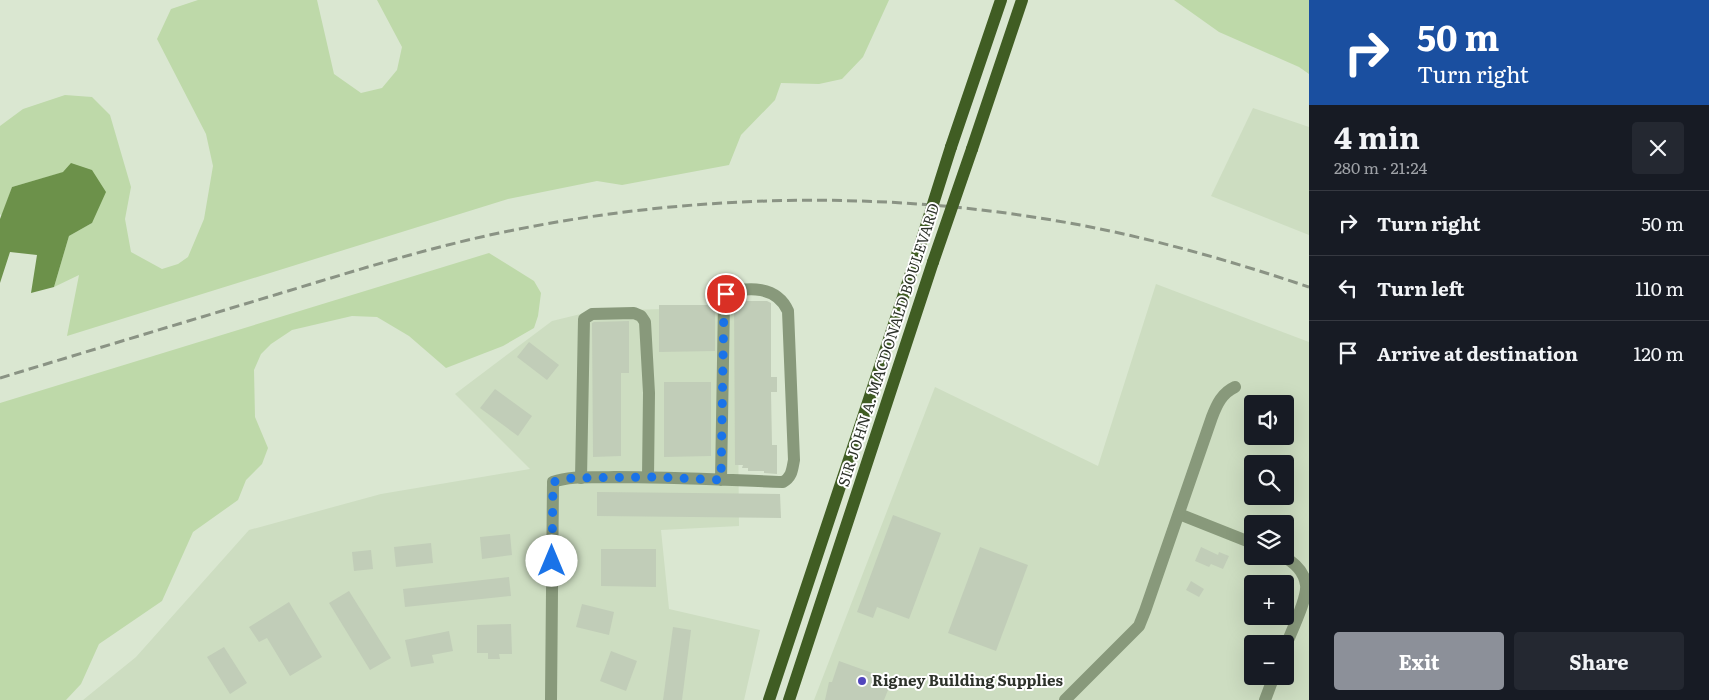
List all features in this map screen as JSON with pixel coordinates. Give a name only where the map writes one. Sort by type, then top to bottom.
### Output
[{"type":"main road","name":"SIR JOHN A. MACDONALD BOULEVARD","points":[[769,700],[1001,0]]},
{"type":"main road","name":"SIR JOHN A. MACDONALD BOULEVARD","points":[[789,700],[933,262],[1022,0]]},
{"type":"street","points":[[552,700],[553,482],[561,479],[648,477],[721,480],[782,482],[788,479],[792,473],[794,460],[788,311],[784,304],[770,292],[756,289],[737,290],[726,294],[724,301],[721,480]]},
{"type":"street","points":[[582,478],[584,319],[592,314],[626,312],[641,316],[645,322],[649,393],[648,477]]},
{"type":"street","points":[[1065,700],[1139,626],[1219,400],[1229,390],[1235,388]]},
{"type":"street","points":[[1179,514],[1244,540]]},
{"type":"street","points":[[1290,635],[1303,602],[1306,586],[1300,570],[1294,563]]},
{"type":"street","points":[[1264,700],[1270,685]]},
{"type":"shaded area","points":[[198,0],[317,0],[334,74],[361,93],[382,88],[397,70],[402,47],[377,0],[889,0],[863,57],[842,79],[819,84],[781,83],[775,100],[741,135],[729,165],[622,185],[597,181],[508,199],[67,336],[79,275],[54,287],[69,236],[92,223],[64,172],[12,187],[2,216],[0,214],[0,126],[23,109],[65,95],[92,97],[110,115],[131,187],[125,219],[131,252],[162,269],[178,264],[188,257],[204,219],[213,166],[206,134],[157,39],[171,9]]},
{"type":"shaded area","points":[[1174,0],[1309,0],[1309,74],[1299,67],[1219,32]]},
{"type":"shaded area","points":[[1253,108],[1309,127],[1309,235],[1211,196]]},
{"type":"shaded area","points":[[71,163],[92,170],[106,192],[92,223],[69,236],[54,287],[31,293],[37,255],[10,252],[0,283],[0,219],[12,187],[63,172]]},
{"type":"shaded area","points":[[489,253],[534,281],[541,293],[538,316],[534,328],[503,346],[446,368],[409,336],[377,317],[352,316],[292,330],[271,344],[261,354],[254,370],[255,417],[268,448],[262,464],[246,480],[238,500],[193,532],[162,601],[99,644],[81,684],[66,700],[0,700],[0,403]]},
{"type":"shaded area","points":[[1156,284],[1309,342],[1309,700],[814,700],[935,387],[1098,466]]},
{"type":"shaded area","points":[[737,307],[739,526],[661,530],[669,609],[760,630],[744,700],[83,700],[136,657],[249,530],[381,494],[530,469],[455,394],[552,321],[593,311]]},
{"type":"building","points":[[734,301],[767,301],[771,303],[771,377],[777,377],[777,392],[771,392],[772,445],[777,445],[777,474],[764,473],[764,471],[748,471],[748,468],[742,468],[743,465],[735,465]]},
{"type":"building","points":[[659,305],[715,305],[715,351],[659,352]]},
{"type":"building","points":[[629,321],[629,373],[621,373],[621,456],[593,457],[592,323]]},
{"type":"building","points":[[529,342],[559,365],[547,380],[517,357]]},
{"type":"building","points":[[664,382],[711,382],[711,456],[664,457]]},
{"type":"building","points":[[495,389],[532,416],[518,436],[480,408]]},
{"type":"building","points":[[597,492],[780,494],[781,518],[597,516]]},
{"type":"building","points":[[893,515],[941,533],[909,619],[877,607],[873,618],[857,612]]},
{"type":"building","points":[[510,534],[512,555],[482,559],[480,537]]},
{"type":"building","points":[[431,543],[433,563],[396,567],[394,547]]},
{"type":"building","points":[[980,547],[1028,565],[996,651],[948,633]]},
{"type":"building","points":[[1201,547],[1218,555],[1219,552],[1229,556],[1223,569],[1211,564],[1209,567],[1195,561]]},
{"type":"building","points":[[601,549],[656,549],[656,587],[601,586]]},
{"type":"building","points":[[371,550],[373,569],[354,571],[352,552]]},
{"type":"building","points":[[509,577],[511,596],[405,607],[403,589]]},
{"type":"building","points":[[1191,581],[1204,589],[1199,597],[1186,590]]},
{"type":"building","points":[[349,591],[391,658],[370,670],[329,603]]},
{"type":"building","points":[[289,602],[322,657],[290,676],[267,638],[259,642],[249,627]]},
{"type":"building","points":[[582,604],[614,612],[609,635],[576,627]]},
{"type":"building","points":[[511,624],[512,654],[499,654],[500,659],[488,659],[488,653],[477,653],[477,625]]},
{"type":"building","points":[[673,627],[691,630],[682,700],[663,700]]},
{"type":"building","points":[[449,631],[453,651],[432,655],[434,663],[411,667],[405,640]]},
{"type":"building","points":[[224,647],[247,683],[230,694],[207,657]]},
{"type":"building","points":[[611,651],[637,661],[626,691],[600,681]]},
{"type":"building","name":"Rigney Building Supplies","points":[[839,661],[892,680],[884,700],[825,700],[829,682],[832,682]]},
{"type":"railway","points":[[0,378],[360,269],[471,239],[577,219],[655,209],[734,202],[813,200],[892,202],[971,209],[1050,220],[1174,246],[1309,287]]},
{"type":"place","name":"Rigney Building Supplies","points":[[862,681]]},
{"type":"route","points":[[552,561],[553,482],[572,478],[654,477],[721,480],[724,301],[726,294]]}]
